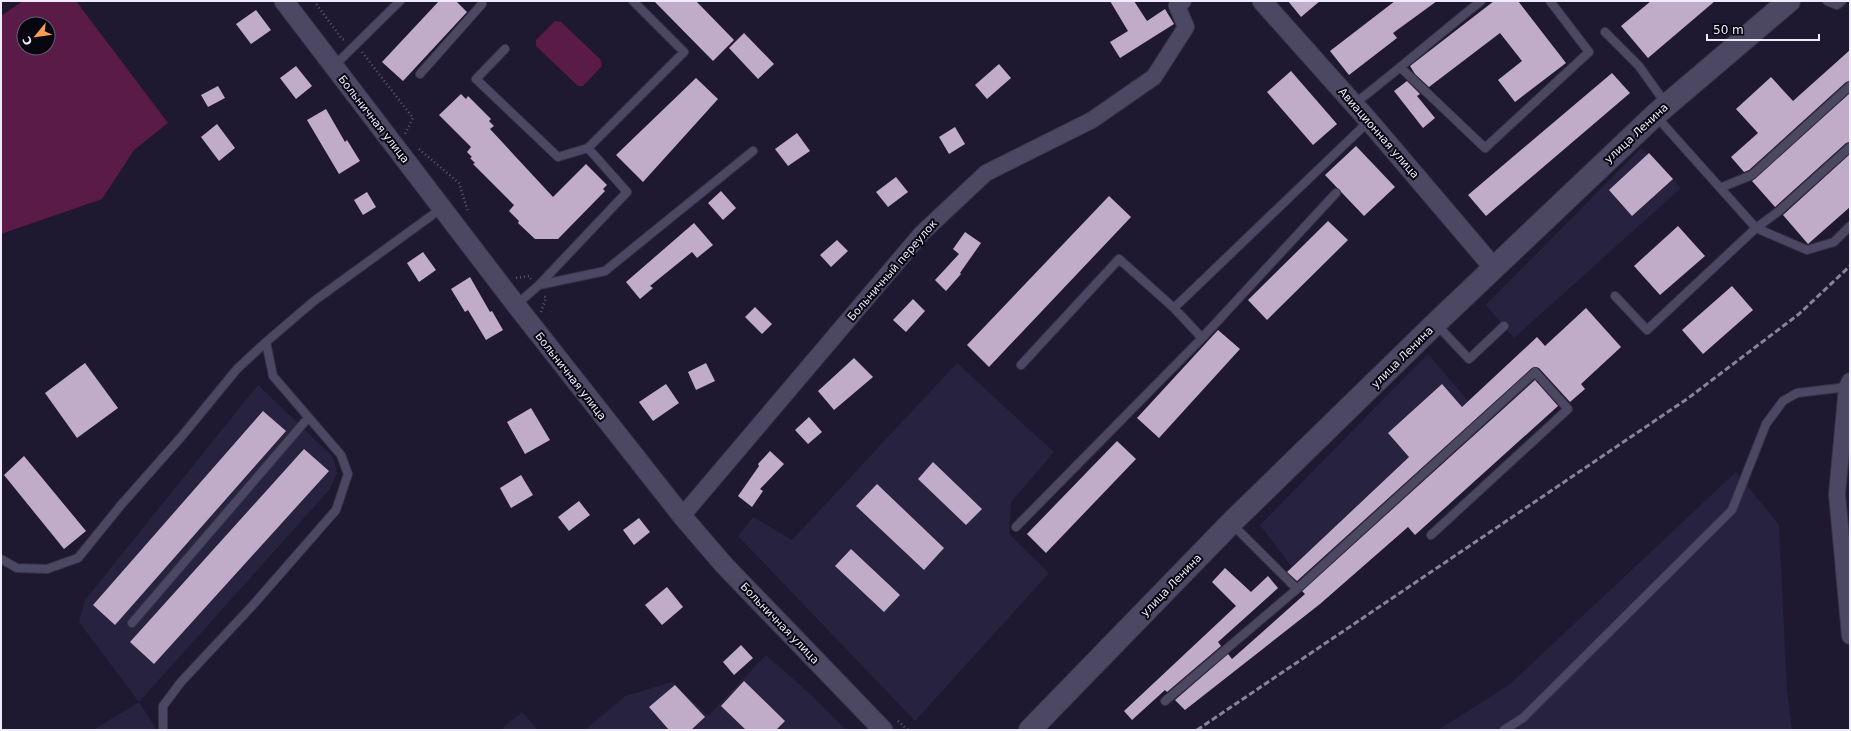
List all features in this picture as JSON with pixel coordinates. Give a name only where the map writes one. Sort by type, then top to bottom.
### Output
[{"type":"main road","name":"улица Ленина","points":[[1031,730],[1231,523],[1436,323],[1661,110],[1785,2]]},
{"type":"street","name":"Больничная улица","points":[[284,1],[443,207],[516,305],[682,516],[729,570],[883,730]]},
{"type":"street","name":"Больничный переулок","points":[[682,516],[922,233],[986,173],[1092,120],[1154,77],[1186,27],[1177,6],[1183,1]]},
{"type":"street","name":"Авиационная улица","points":[[1262,1],[1369,121],[1494,268]]},
{"type":"street","points":[[1849,386],[1837,494],[1850,636]]},
{"type":"lane","points":[[334,66],[400,1]]},
{"type":"lane","points":[[505,49],[476,79],[558,157],[588,148],[684,52],[633,1]]},
{"type":"lane","points":[[1354,104],[1387,79],[1481,1]]},
{"type":"lane","points":[[1400,67],[1484,148],[1589,52],[1550,1]]},
{"type":"lane","points":[[1827,1],[1837,5],[1842,1]]},
{"type":"lane","points":[[420,74],[482,2]]},
{"type":"lane","points":[[1605,32],[1639,66],[1661,110],[1720,188],[1756,228],[1807,250],[1834,242],[1850,226]]},
{"type":"lane","points":[[1720,188],[1752,175],[1850,86]]},
{"type":"lane","points":[[1174,308],[1369,121]]},
{"type":"lane","points":[[1616,296],[1647,330],[1756,228],[1778,211],[1850,147]]},
{"type":"lane","points":[[516,305],[539,285],[626,192],[588,148]]},
{"type":"lane","points":[[539,285],[605,271],[753,150]]},
{"type":"lane","points":[[1016,527],[1202,338],[1336,193]]},
{"type":"lane","points":[[1,560],[17,568],[47,568],[78,558],[121,505],[182,436],[237,369],[314,301],[443,207]]},
{"type":"lane","points":[[1021,365],[1119,259],[1174,308],[1202,338]]},
{"type":"lane","points":[[1436,323],[1469,359],[1504,326]]},
{"type":"lane","points":[[163,730],[163,706],[181,682],[253,605],[336,510],[348,474],[341,456],[273,376],[266,342]]},
{"type":"lane","points":[[1165,701],[1297,589],[1535,372],[1568,409],[1431,535]]},
{"type":"lane","points":[[1504,730],[1523,718],[1732,510],[1766,424],[1783,401],[1797,393],[1849,386]]},
{"type":"lane","points":[[132,624],[308,418]]},
{"type":"lane","points":[[1231,523],[1297,589]]},
{"type":"shaded area","points":[[23,1],[76,1],[168,123],[134,150],[102,199],[1,234],[1,16]]},
{"type":"shaded area","points":[[555,21],[561,22],[601,60],[602,66],[583,86],[578,86],[536,46],[536,40]]},
{"type":"shaded area","points":[[1641,148],[1681,188],[1514,338],[1486,305]]},
{"type":"shaded area","points":[[1428,354],[1468,401],[1292,567],[1260,525]]},
{"type":"shaded area","points":[[957,363],[1054,452],[1011,502],[1009,534],[1049,573],[915,721],[738,536],[753,517],[792,540]]},
{"type":"shaded area","points":[[258,385],[333,457],[337,473],[330,489],[139,702],[79,622],[85,600]]},
{"type":"shaded area","points":[[1736,472],[1779,525],[1787,690],[1792,730],[1438,730],[1509,685]]},
{"type":"shaded area","points":[[766,655],[810,694],[846,730],[585,730],[625,696],[672,682],[708,716]]},
{"type":"shaded area","points":[[139,702],[157,730],[93,730]]},
{"type":"shaded area","points":[[522,712],[538,730],[500,730]]},
{"type":"building","points":[[439,1],[456,1],[467,12],[403,81],[382,62]]},
{"type":"building","points":[[654,1],[696,1],[734,40],[713,61]]},
{"type":"building","points":[[1110,1],[1134,1],[1147,21],[1165,9],[1174,24],[1120,58],[1110,42],[1128,31]]},
{"type":"building","points":[[1288,1],[1320,1],[1301,17]]},
{"type":"building","points":[[1395,1],[1437,1],[1393,33],[1397,38],[1349,75],[1330,51]]},
{"type":"building","points":[[1494,1],[1518,1],[1566,63],[1515,102],[1498,80],[1522,61],[1500,33],[1429,87],[1415,74],[1410,66]]},
{"type":"building","points":[[1651,1],[1715,1],[1648,58],[1621,26]]},
{"type":"building","points":[[256,10],[271,30],[251,44],[236,24]]},
{"type":"building","points":[[744,33],[774,64],[758,79],[729,48]]},
{"type":"building","points":[[1850,50],[1850,81],[1846,82],[1749,170],[1744,172],[1731,157],[1758,133],[1736,109],[1771,77],[1793,101]]},
{"type":"building","points":[[999,64],[1011,78],[987,99],[975,85]]},
{"type":"building","points":[[296,66],[312,86],[296,99],[280,78]]},
{"type":"building","points":[[1291,71],[1337,124],[1313,145],[1267,92]]},
{"type":"building","points":[[1612,73],[1630,93],[1486,216],[1468,195]]},
{"type":"building","points":[[696,78],[718,99],[643,182],[616,155]]},
{"type":"building","points":[[1407,81],[1420,94],[1417,96],[1435,118],[1423,128],[1394,91]]},
{"type":"building","points":[[218,86],[225,98],[208,107],[201,95]]},
{"type":"building","points":[[1850,93],[1850,142],[1846,143],[1775,207],[1752,181]]},
{"type":"building","points":[[461,94],[466,99],[468,96],[491,119],[489,121],[494,126],[490,129],[553,197],[586,164],[607,185],[603,189],[605,191],[558,239],[535,239],[518,223],[519,221],[509,211],[514,205],[473,164],[475,163],[470,158],[472,157],[467,152],[471,147],[439,115]]},
{"type":"building","points":[[326,109],[345,142],[347,140],[360,161],[339,174],[307,120]]},
{"type":"building","points":[[217,124],[235,148],[219,161],[201,137]]},
{"type":"building","points":[[955,127],[965,144],[949,154],[939,137]]},
{"type":"building","points":[[797,133],[810,151],[788,166],[775,149]]},
{"type":"building","points":[[1356,146],[1395,187],[1364,216],[1325,175]]},
{"type":"building","points":[[1649,153],[1673,179],[1632,216],[1609,190]]},
{"type":"building","points":[[1850,154],[1850,207],[1808,244],[1783,215]]},
{"type":"building","points":[[896,177],[908,192],[888,207],[876,192]]},
{"type":"building","points":[[721,191],[736,208],[723,220],[708,203]]},
{"type":"building","points":[[367,192],[376,207],[363,215],[354,200]]},
{"type":"building","points":[[1109,196],[1131,217],[989,367],[967,345]]},
{"type":"building","points":[[1328,221],[1348,240],[1267,320],[1248,300]]},
{"type":"building","points":[[694,223],[713,245],[697,258],[692,252],[650,286],[653,288],[640,299],[626,282]]},
{"type":"building","points":[[1678,226],[1705,256],[1660,295],[1634,266]]},
{"type":"building","points":[[965,232],[981,243],[960,273],[961,274],[946,291],[935,280],[959,254],[953,249]]},
{"type":"building","points":[[837,240],[848,251],[831,267],[820,255]]},
{"type":"building","points":[[423,252],[436,270],[419,282],[407,263]]},
{"type":"building","points":[[470,277],[490,312],[492,311],[503,330],[486,340],[468,310],[465,312],[451,289]]},
{"type":"building","points":[[1732,286],[1753,310],[1703,354],[1682,330]]},
{"type":"building","points":[[913,299],[925,311],[906,332],[893,320]]},
{"type":"building","points":[[755,307],[772,324],[762,334],[745,317]]},
{"type":"building","points":[[1586,308],[1621,347],[1581,384],[1585,389],[1570,402],[1539,368],[1532,368],[1297,581],[1287,572],[1409,457],[1388,433],[1442,384],[1462,407],[1537,337],[1545,346]]},
{"type":"building","points":[[1218,330],[1240,349],[1159,438],[1137,418]]},
{"type":"building","points":[[854,358],[873,377],[834,410],[818,391]]},
{"type":"building","points":[[85,363],[118,408],[77,438],[45,393]]},
{"type":"building","points":[[706,363],[715,381],[696,390],[688,372]]},
{"type":"building","points":[[1535,380],[1558,406],[1415,535],[1408,527],[1320,604],[1185,710],[1175,700],[1228,654],[1232,659],[1305,594],[1302,591]]},
{"type":"building","points":[[666,384],[679,403],[653,421],[639,402]]},
{"type":"building","points":[[531,408],[550,440],[525,454],[507,422]]},
{"type":"building","points":[[263,411],[286,431],[115,625],[93,605]]},
{"type":"building","points":[[809,417],[822,432],[808,444],[795,430]]},
{"type":"building","points":[[1117,441],[1136,459],[1046,553],[1027,534]]},
{"type":"building","points":[[304,449],[329,471],[154,664],[130,642]]},
{"type":"building","points":[[770,451],[784,464],[760,489],[763,491],[752,507],[738,496],[759,466],[758,464]]},
{"type":"building","points":[[24,456],[86,531],[64,549],[4,475]]},
{"type":"building","points":[[933,462],[982,509],[966,525],[918,479]]},
{"type":"building","points":[[521,475],[533,495],[511,508],[500,488]]},
{"type":"building","points":[[877,484],[944,548],[924,570],[856,506]]},
{"type":"building","points":[[579,501],[590,515],[569,531],[558,517]]},
{"type":"building","points":[[639,518],[650,532],[634,545],[623,530]]},
{"type":"building","points":[[851,549],[900,595],[884,612],[835,566]]},
{"type":"building","points":[[1225,568],[1251,592],[1268,576],[1278,588],[1218,642],[1221,646],[1167,692],[1165,690],[1132,720],[1124,711],[1236,606],[1212,582]]},
{"type":"building","points":[[667,587],[683,607],[662,625],[645,605]]},
{"type":"building","points":[[741,645],[753,658],[734,675],[723,662]]},
{"type":"building","points":[[744,681],[785,721],[776,730],[746,730],[721,706]]},
{"type":"building","points":[[675,685],[705,717],[691,730],[669,730],[649,707]]},
{"type":"railway","points":[[1197,730],[1687,399],[1799,314],[1850,266]]}]
